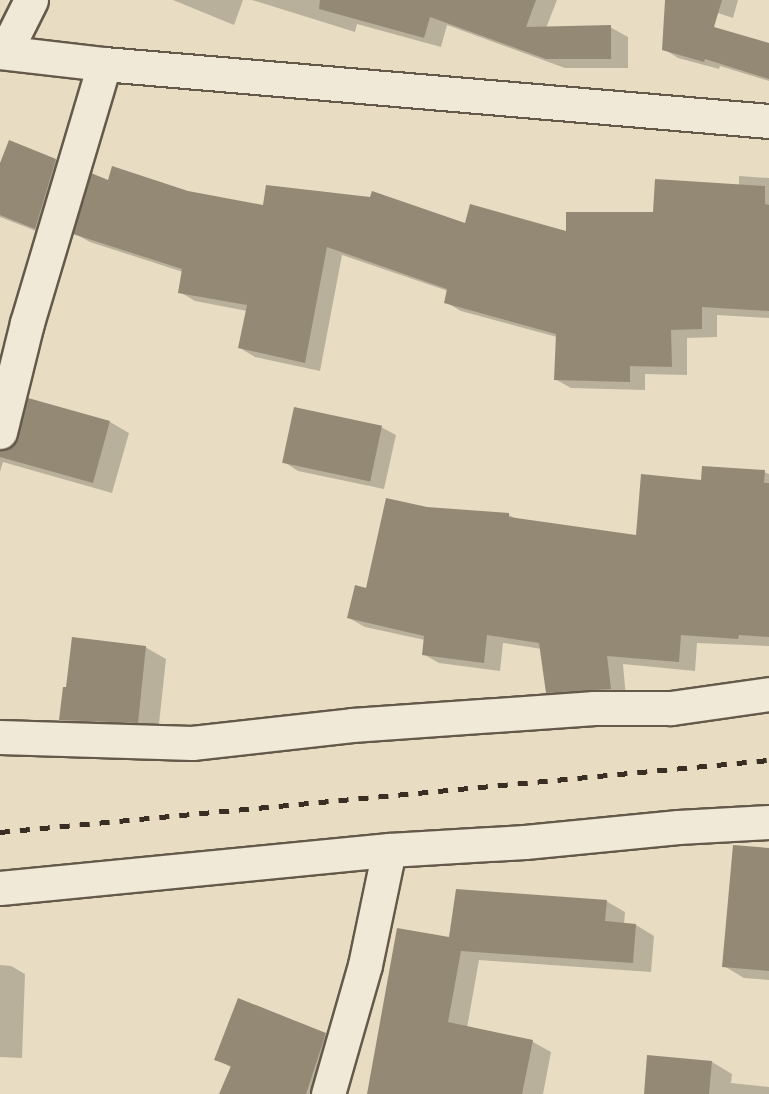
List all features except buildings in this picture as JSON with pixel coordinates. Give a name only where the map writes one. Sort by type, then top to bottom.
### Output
[{"type":"street","points":[[32,0],[2,52],[104,64],[769,121]]},
{"type":"street","points":[[0,432],[27,323],[104,64]]},
{"type":"street","points":[[0,737],[192,743],[352,725],[594,708],[670,708],[769,694]]},
{"type":"street","points":[[0,888],[389,850],[525,843],[678,827],[769,822]]},
{"type":"street","points":[[328,1094],[365,965],[389,850]]},
{"type":"railway","points":[[0,832],[769,760]]}]
